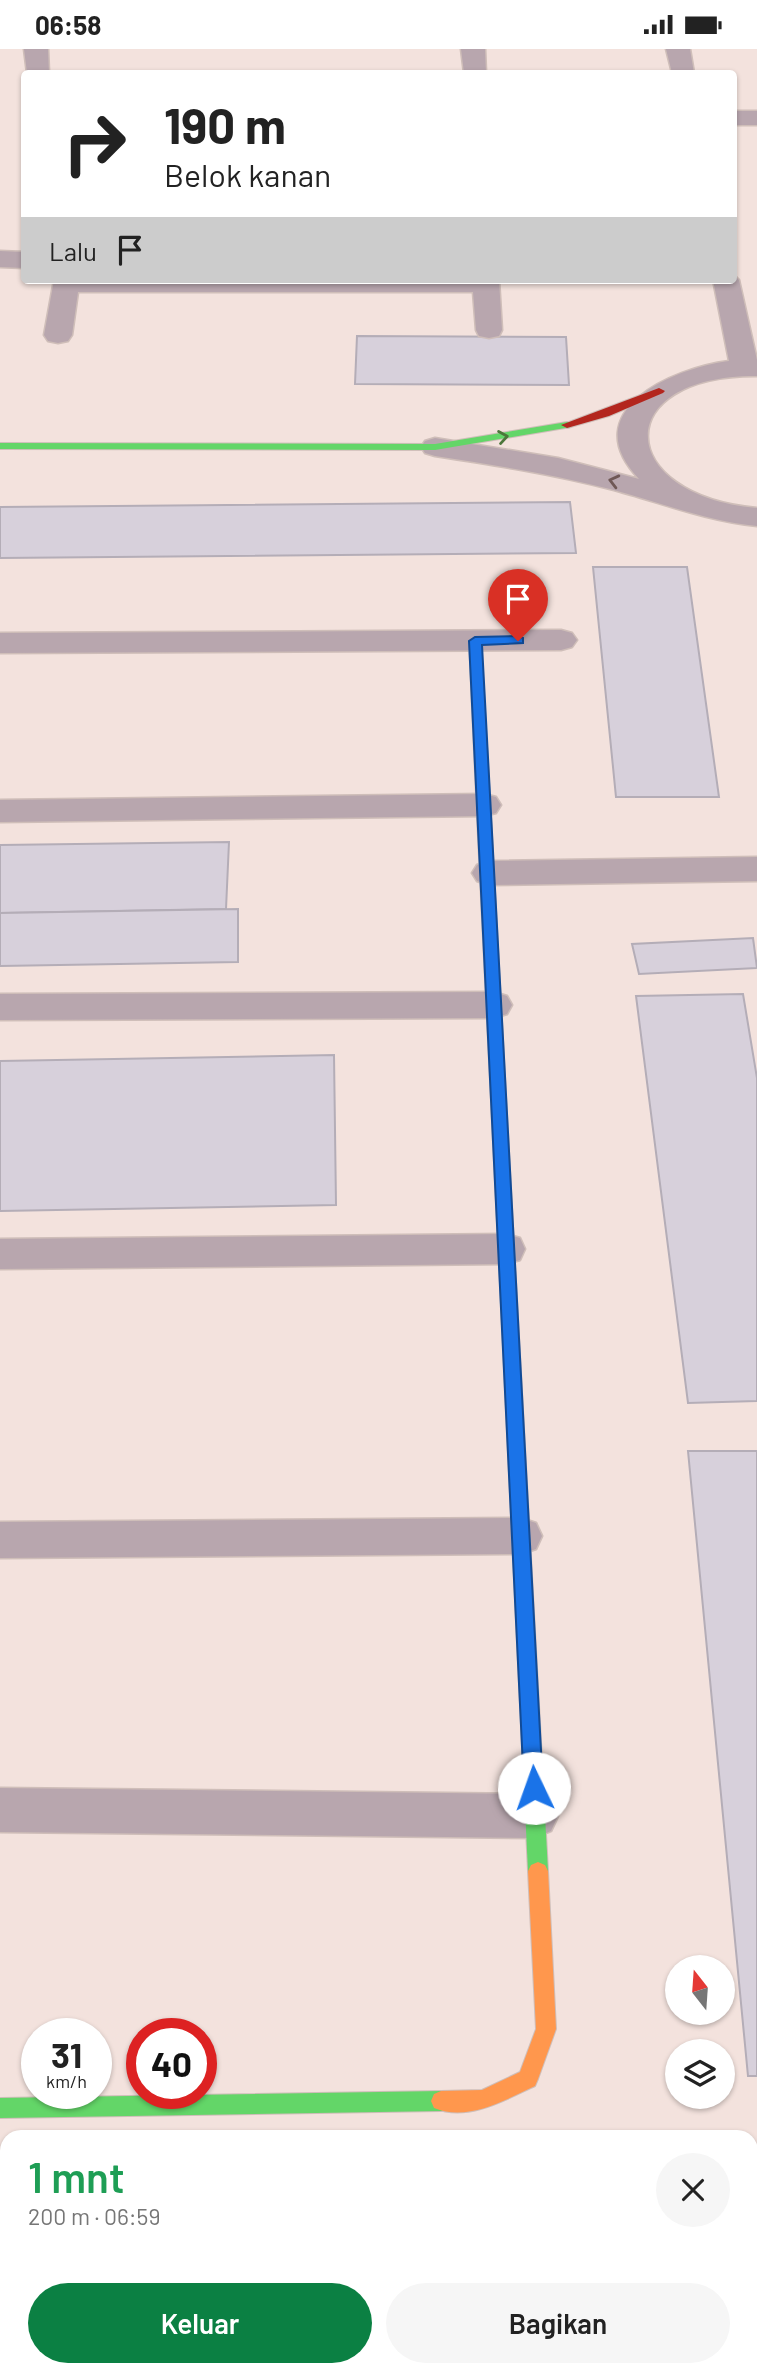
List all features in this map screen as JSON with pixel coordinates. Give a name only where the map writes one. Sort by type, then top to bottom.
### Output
[{"type":"street","points":[[36,49],[38,70]]},
{"type":"street","points":[[473,49],[475,70]]},
{"type":"street","points":[[678,49],[682,70]]},
{"type":"street","points":[[737,118],[757,118]]},
{"type":"street","points":[[0,259],[21,260]]},
{"type":"street","points":[[58,335],[66,284]]},
{"type":"street","points":[[486,284],[489,330]]},
{"type":"street","points":[[0,446],[435,447],[554,429],[605,414],[697,374],[751,368],[727,284]]},
{"type":"street","points":[[659,391],[635,415],[631,444],[646,473],[680,498]]},
{"type":"street","points":[[435,447],[558,467],[680,498],[728,515],[757,517]]},
{"type":"street","points":[[0,643],[561,640]]},
{"type":"street","points":[[0,2108],[483,2100],[528,2080],[546,2029],[489,873],[475,641]]},
{"type":"street","points":[[0,811],[484,805]]},
{"type":"street","points":[[489,873],[757,869]]},
{"type":"street","points":[[0,1007],[494,1005]]},
{"type":"street","points":[[0,1254],[506,1249]]},
{"type":"street","points":[[0,1540],[521,1537]]},
{"type":"street","points":[[0,1810],[535,1816]]},
{"type":"building","points":[[357,336],[566,337],[569,385],[355,384]]},
{"type":"building","points":[[570,502],[576,553],[0,558],[0,507]]},
{"type":"building","points":[[593,567],[687,567],[719,797],[616,797]]},
{"type":"building","points":[[229,842],[226,909],[0,913],[0,845]]},
{"type":"building","points":[[238,909],[238,962],[0,966],[0,913]]},
{"type":"building","points":[[753,938],[757,968],[639,974],[632,944]]},
{"type":"building","points":[[743,994],[757,1078],[757,1401],[688,1403],[636,996]]},
{"type":"building","points":[[334,1055],[336,1205],[0,1211],[0,1061]]},
{"type":"building","points":[[688,1451],[757,1451],[757,2076],[748,2076]]},
{"type":"traffic: fast","points":[[0,446],[435,447],[567,425]]},
{"type":"traffic: fast","points":[[507,1263],[538,1871]]},
{"type":"traffic: fast","points":[[0,2108],[441,2101]]},
{"type":"traffic: slow","points":[[484,817],[507,1263]]},
{"type":"traffic: slow","points":[[441,2101],[483,2100],[528,2079],[546,2029],[538,1871]]},
{"type":"traffic: jam","points":[[567,425],[605,414],[659,391]]},
{"type":"traffic: jam","points":[[475,641],[484,817]]},
{"type":"route","points":[[518,641],[475,641],[534,1788]]}]
